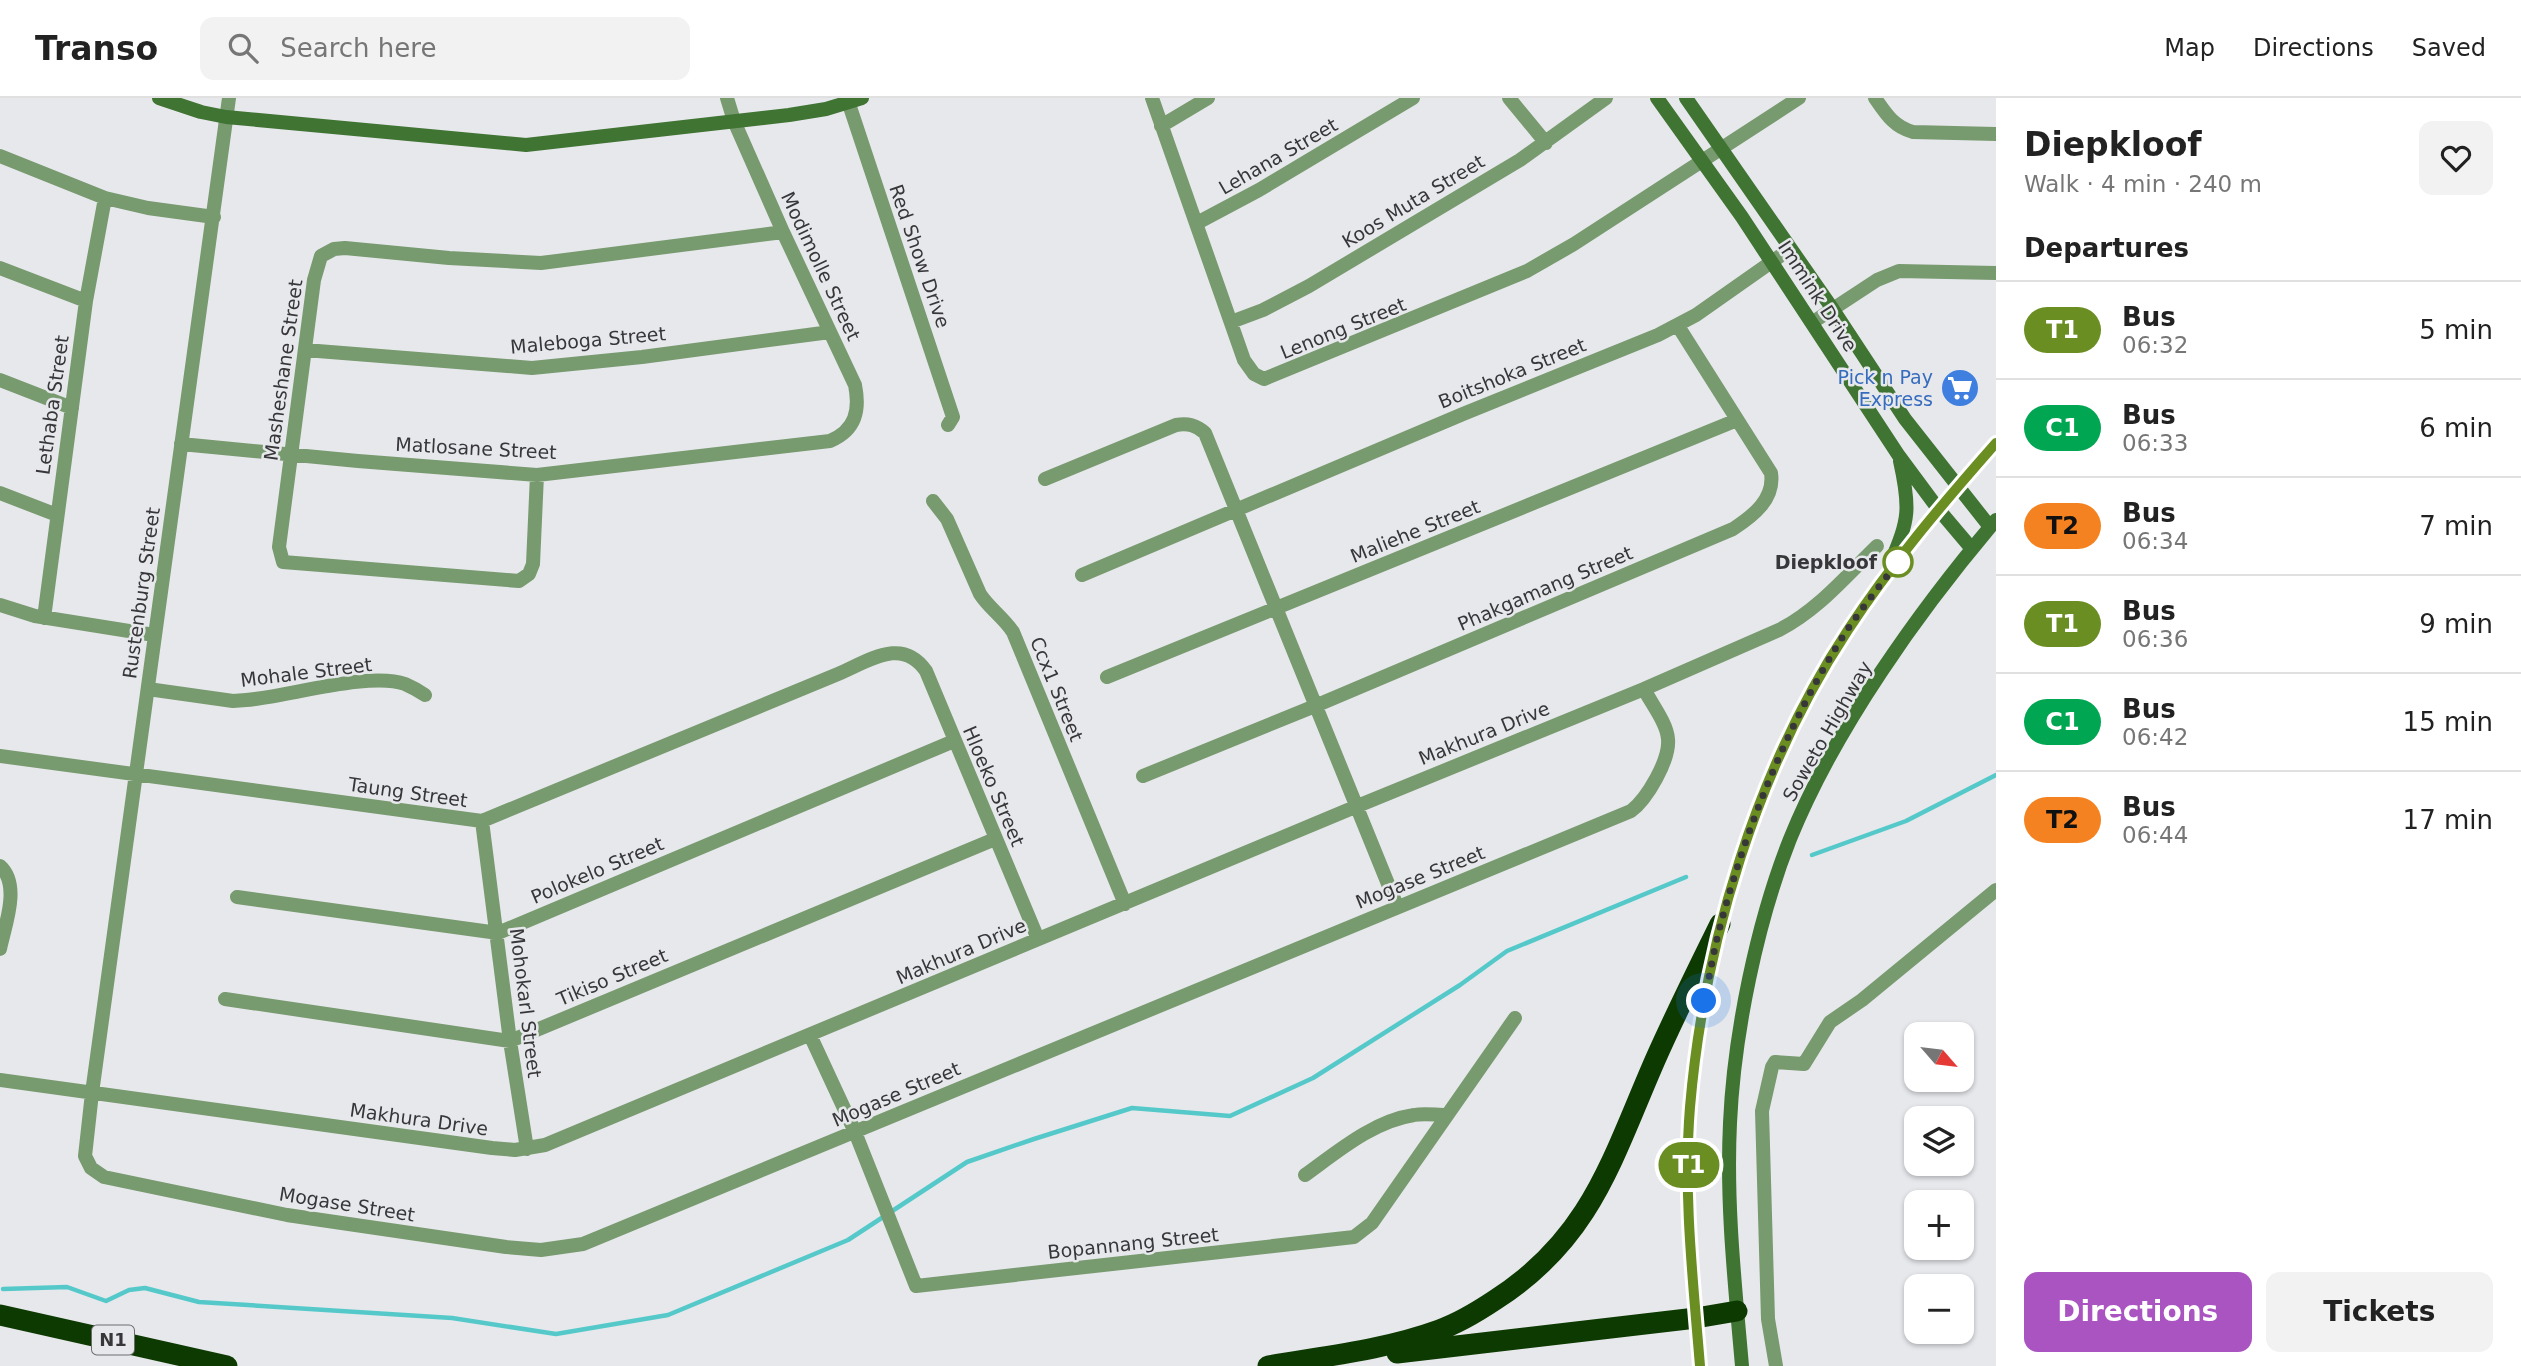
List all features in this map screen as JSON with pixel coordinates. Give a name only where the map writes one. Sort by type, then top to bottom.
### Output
[{"type":"highway","points":[[1268,1366],[1395,1344],[1440,1330],[1476,1313],[1516,1287],[1545,1263],[1564,1242],[1600,1187],[1657,1055],[1720,925]]},
{"type":"highway","points":[[1287,1366],[1737,1311]]},
{"type":"highway","name":"N1","points":[[0,1315],[227,1366]]},
{"type":"main road","points":[[159,98],[226,117],[526,145],[814,111],[853,100]]},
{"type":"main road","name":"Immink Drive","points":[[1657,98],[1772,261],[1899,456],[1972,549]]},
{"type":"main road","name":"Immink Drive","points":[[1686,98],[1832,308],[1905,419],[1958,488],[1993,523]]},
{"type":"main road","name":"Soweto Highway","points":[[1700,1366],[1688,1199],[1690,1109],[1699,1026],[1720,925],[1755,816],[1819,678],[1847,630],[1870,598],[1996,443]]},
{"type":"main road","points":[[1870,598],[1899,545],[1907,518],[1908,504],[1899,456]]},
{"type":"main road","name":"Soweto Highway","points":[[1742,1366],[1730,1212],[1730,1125],[1735,1065],[1750,979],[1777,878],[1803,810],[1848,726],[1920,616],[1993,523]]},
{"type":"street","name":"Rustenburg Street","points":[[92,1093],[229,98]]},
{"type":"street","points":[[727,98],[734,121]]},
{"type":"street","name":"Lenong Street","points":[[1152,98],[1248,367],[1258,376],[1270,378],[1550,259],[1799,98]]},
{"type":"street","points":[[1161,126],[1208,98]]},
{"type":"street","name":"Lehana Street","points":[[1196,223],[1259,191],[1413,98]]},
{"type":"street","points":[[1509,98],[1546,143]]},
{"type":"street","name":"Koos Muta Street","points":[[1231,323],[1309,286],[1546,143],[1605,98]]},
{"type":"street","points":[[1875,98],[1890,120],[1903,130],[1996,135]]},
{"type":"street","name":"Red Show Drive","points":[[853,100],[953,416],[948,425]]},
{"type":"street","name":"Modimolle Street","points":[[734,121],[850,372],[857,396],[855,417],[849,430]]},
{"type":"street","points":[[0,156],[105,198],[131,205],[214,217]]},
{"type":"street","name":"Lethaba Street","points":[[44,618],[86,301],[105,198]]},
{"type":"street","name":"Masheshane Street","points":[[537,475],[533,564],[529,575],[519,581],[283,562],[279,553],[291,454],[317,265],[321,256],[334,249],[345,248],[541,263],[783,232]]},
{"type":"street","name":"Boitshoka Street","points":[[1082,575],[1678,326],[1790,249]]},
{"type":"street","points":[[0,268],[86,301]]},
{"type":"street","points":[[1812,322],[1877,280],[1899,271],[1996,273]]},
{"type":"street","name":"Phakgamang Street","points":[[1143,776],[1315,706],[1743,523],[1768,498],[1773,481],[1771,473],[1678,326]]},
{"type":"street","name":"Maleboga Street","points":[[306,350],[532,368],[642,357],[830,332]]},
{"type":"street","points":[[0,380],[72,408]]},
{"type":"street","name":"Maliehe Street","points":[[1107,677],[1737,420]]},
{"type":"street","points":[[1045,479],[1176,425],[1187,424],[1201,429],[1209,440],[1397,906]]},
{"type":"street","name":"Matlosane Street","points":[[181,444],[537,475],[830,441],[849,430]]},
{"type":"street","points":[[0,493],[57,515]]},
{"type":"street","name":"Ccx1 Street","points":[[933,501],[947,519],[980,594],[1002,616],[1013,632],[1125,904]]},
{"type":"street","name":"Makhura Drive","points":[[0,1080],[492,1148],[527,1149],[556,1142],[1355,807],[1644,689],[1795,622],[1877,545]]},
{"type":"street","points":[[0,605],[44,618],[154,635]]},
{"type":"street","name":"Taung Street","points":[[0,756],[482,821],[888,654],[907,654]]},
{"type":"street","name":"Hloeko Street","points":[[907,654],[916,659],[926,671],[1038,939]]},
{"type":"street","name":"Mohale Street","points":[[148,689],[246,701],[347,684],[386,681],[404,684],[425,695]]},
{"type":"street","name":"Mogase Street","points":[[92,1093],[85,1156],[91,1168],[104,1177],[287,1215],[541,1250],[591,1242],[1605,822],[1639,805],[1661,767],[1668,739],[1644,689]]},
{"type":"street","name":"Polokelo Street","points":[[498,933],[954,741]]},
{"type":"street","name":"Mohokarl Street","points":[[482,821],[510,1041],[527,1149]]},
{"type":"street","name":"Tikiso Street","points":[[510,1041],[995,839]]},
{"type":"street","points":[[0,866],[7,873],[10,884],[0,949]]},
{"type":"street","points":[[1776,1366],[1768,1319],[1762,1111],[1772,1068],[1775,1062],[1804,1064],[1830,1022],[1862,1000],[1996,890]]},
{"type":"street","points":[[237,897],[498,933]]},
{"type":"street","points":[[225,999],[510,1041]]},
{"type":"street","name":"Bopannang Street","points":[[810,1035],[855,1132],[916,1286],[1354,1237],[1372,1223],[1516,1018]]},
{"type":"street","points":[[1305,1175],[1350,1143],[1397,1119],[1416,1114],[1446,1115]]},
{"type":"waterway","points":[[1812,855],[1906,821],[1996,775]]},
{"type":"waterway","points":[[3,1289],[67,1287],[106,1301],[129,1290],[145,1288],[199,1302],[452,1318],[556,1334],[668,1315],[848,1240],[967,1162],[1132,1108],[1230,1116],[1313,1078],[1460,985],[1507,951],[1686,877]]},
{"type":"bus line","name":"T1","points":[[1700,1366],[1688,1199],[1690,1109],[1699,1026],[1720,925],[1737,869],[1755,816],[1787,743],[1819,678],[1847,630],[1937,511],[1996,443]]},
{"type":"place","name":"Pick n Pay Express","points":[[1960,388]]},
{"type":"place","name":"Diepkloof","points":[[1898,562]]},
{"type":"route","points":[[1704,1001],[1720,925],[1737,869],[1755,816],[1787,743],[1819,678],[1847,630],[1898,562]]}]
